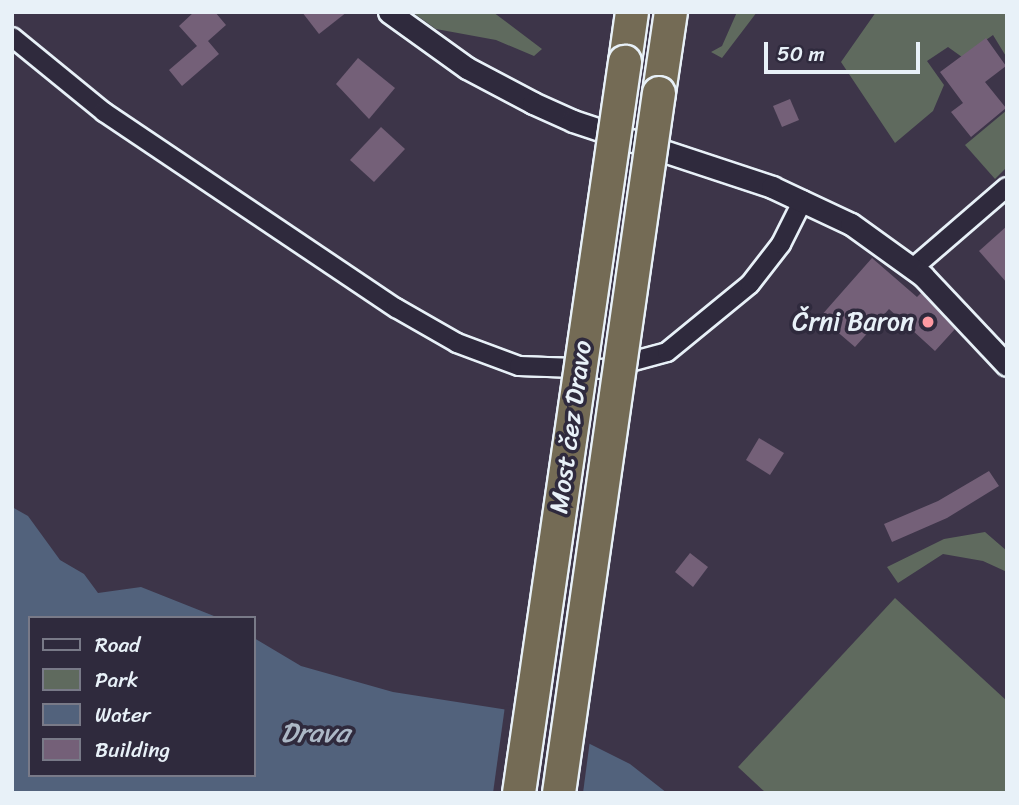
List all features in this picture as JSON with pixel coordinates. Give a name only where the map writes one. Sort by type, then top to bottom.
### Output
[{"type":"highway","name":"Most čez Dravo","points":[[519,793],[632,12]]},
{"type":"highway","name":"Most čez Dravo","points":[[559,793],[671,12]]},
{"type":"street","points":[[389,12],[467,68],[543,108],[803,200],[851,225],[914,268],[1007,365]]},
{"type":"street","points":[[12,37],[104,112],[396,308],[457,343],[519,366],[604,369],[667,352],[750,284],[781,244],[803,200]]},
{"type":"street","points":[[914,268],[1007,187]]},
{"type":"green space","points":[[412,12],[493,12],[542,49],[534,56],[496,40],[436,29]]},
{"type":"green space","points":[[737,12],[757,12],[722,58],[711,52],[722,46]]},
{"type":"green space","points":[[876,12],[1007,12],[1007,58],[993,35],[962,57],[948,47],[927,61],[944,85],[933,111],[895,143],[841,62]]},
{"type":"green space","points":[[1007,110],[1007,167],[995,179],[965,145]]},
{"type":"green space","points":[[985,532],[1007,551],[1007,572],[983,561],[943,554],[898,583],[887,567],[944,539]]},
{"type":"green space","points":[[895,598],[1007,701],[1007,793],[766,793],[738,767]]},
{"type":"water","name":"Drava","points":[[12,507],[28,516],[60,560],[84,574],[98,593],[141,587],[214,616],[28,616],[28,777],[256,777],[256,639],[301,666],[393,692],[528,713],[630,764],[667,793],[12,793]]},
{"type":"pier","points":[[505,706],[529,710],[590,740],[583,793],[493,793]]},
{"type":"building","points":[[194,12],[215,12],[226,25],[208,41],[219,54],[182,86],[169,70],[197,46],[179,26]]},
{"type":"building","points":[[302,12],[347,12],[319,34]]},
{"type":"building","points":[[986,38],[1006,66],[985,82],[1006,108],[971,137],[951,112],[963,103],[940,72]]},
{"type":"building","points":[[358,58],[395,88],[369,119],[336,84]]},
{"type":"building","points":[[790,99],[799,120],[782,127],[773,106]]},
{"type":"building","points":[[381,127],[405,149],[374,182],[350,160]]},
{"type":"building","points":[[1007,226],[1007,283],[979,251]]},
{"type":"building","points":[[872,258],[917,297],[921,293],[955,329],[935,351],[889,309],[855,347],[820,317]]},
{"type":"building","points":[[759,438],[784,453],[770,475],[746,460]]},
{"type":"building","points":[[989,471],[999,486],[947,518],[892,542],[884,524],[938,501]]},
{"type":"building","points":[[690,553],[708,567],[693,587],[675,572]]},
{"type":"place","name":"Črni Baron","points":[[928,322]]}]
